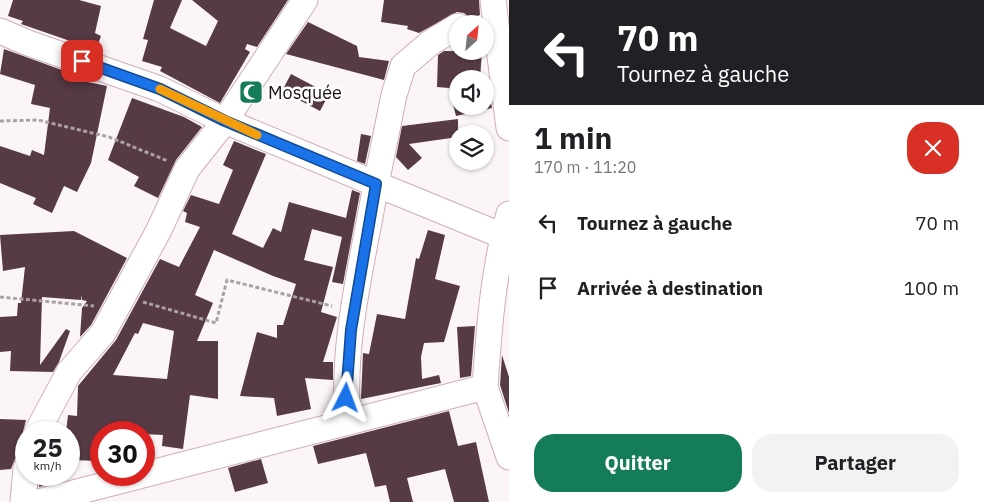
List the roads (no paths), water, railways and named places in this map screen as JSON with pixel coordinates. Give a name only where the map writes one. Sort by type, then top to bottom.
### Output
[{"type":"street","points":[[42,421],[64,380],[103,333],[159,230],[187,169],[225,121],[305,0]]},
{"type":"street","points":[[480,15],[493,8],[509,128]]},
{"type":"street","points":[[0,31],[28,43],[160,89],[225,121],[376,184],[506,225],[490,314],[485,387],[509,457]]},
{"type":"street","points":[[348,421],[348,369],[354,312],[376,184],[394,95],[403,66],[430,42],[449,31]]},
{"type":"street","points":[[38,502],[71,499],[348,421],[485,387]]},
{"type":"street","points":[[23,502],[24,486]]},
{"type":"place","name":"Mosquée","points":[[251,92]]}]
